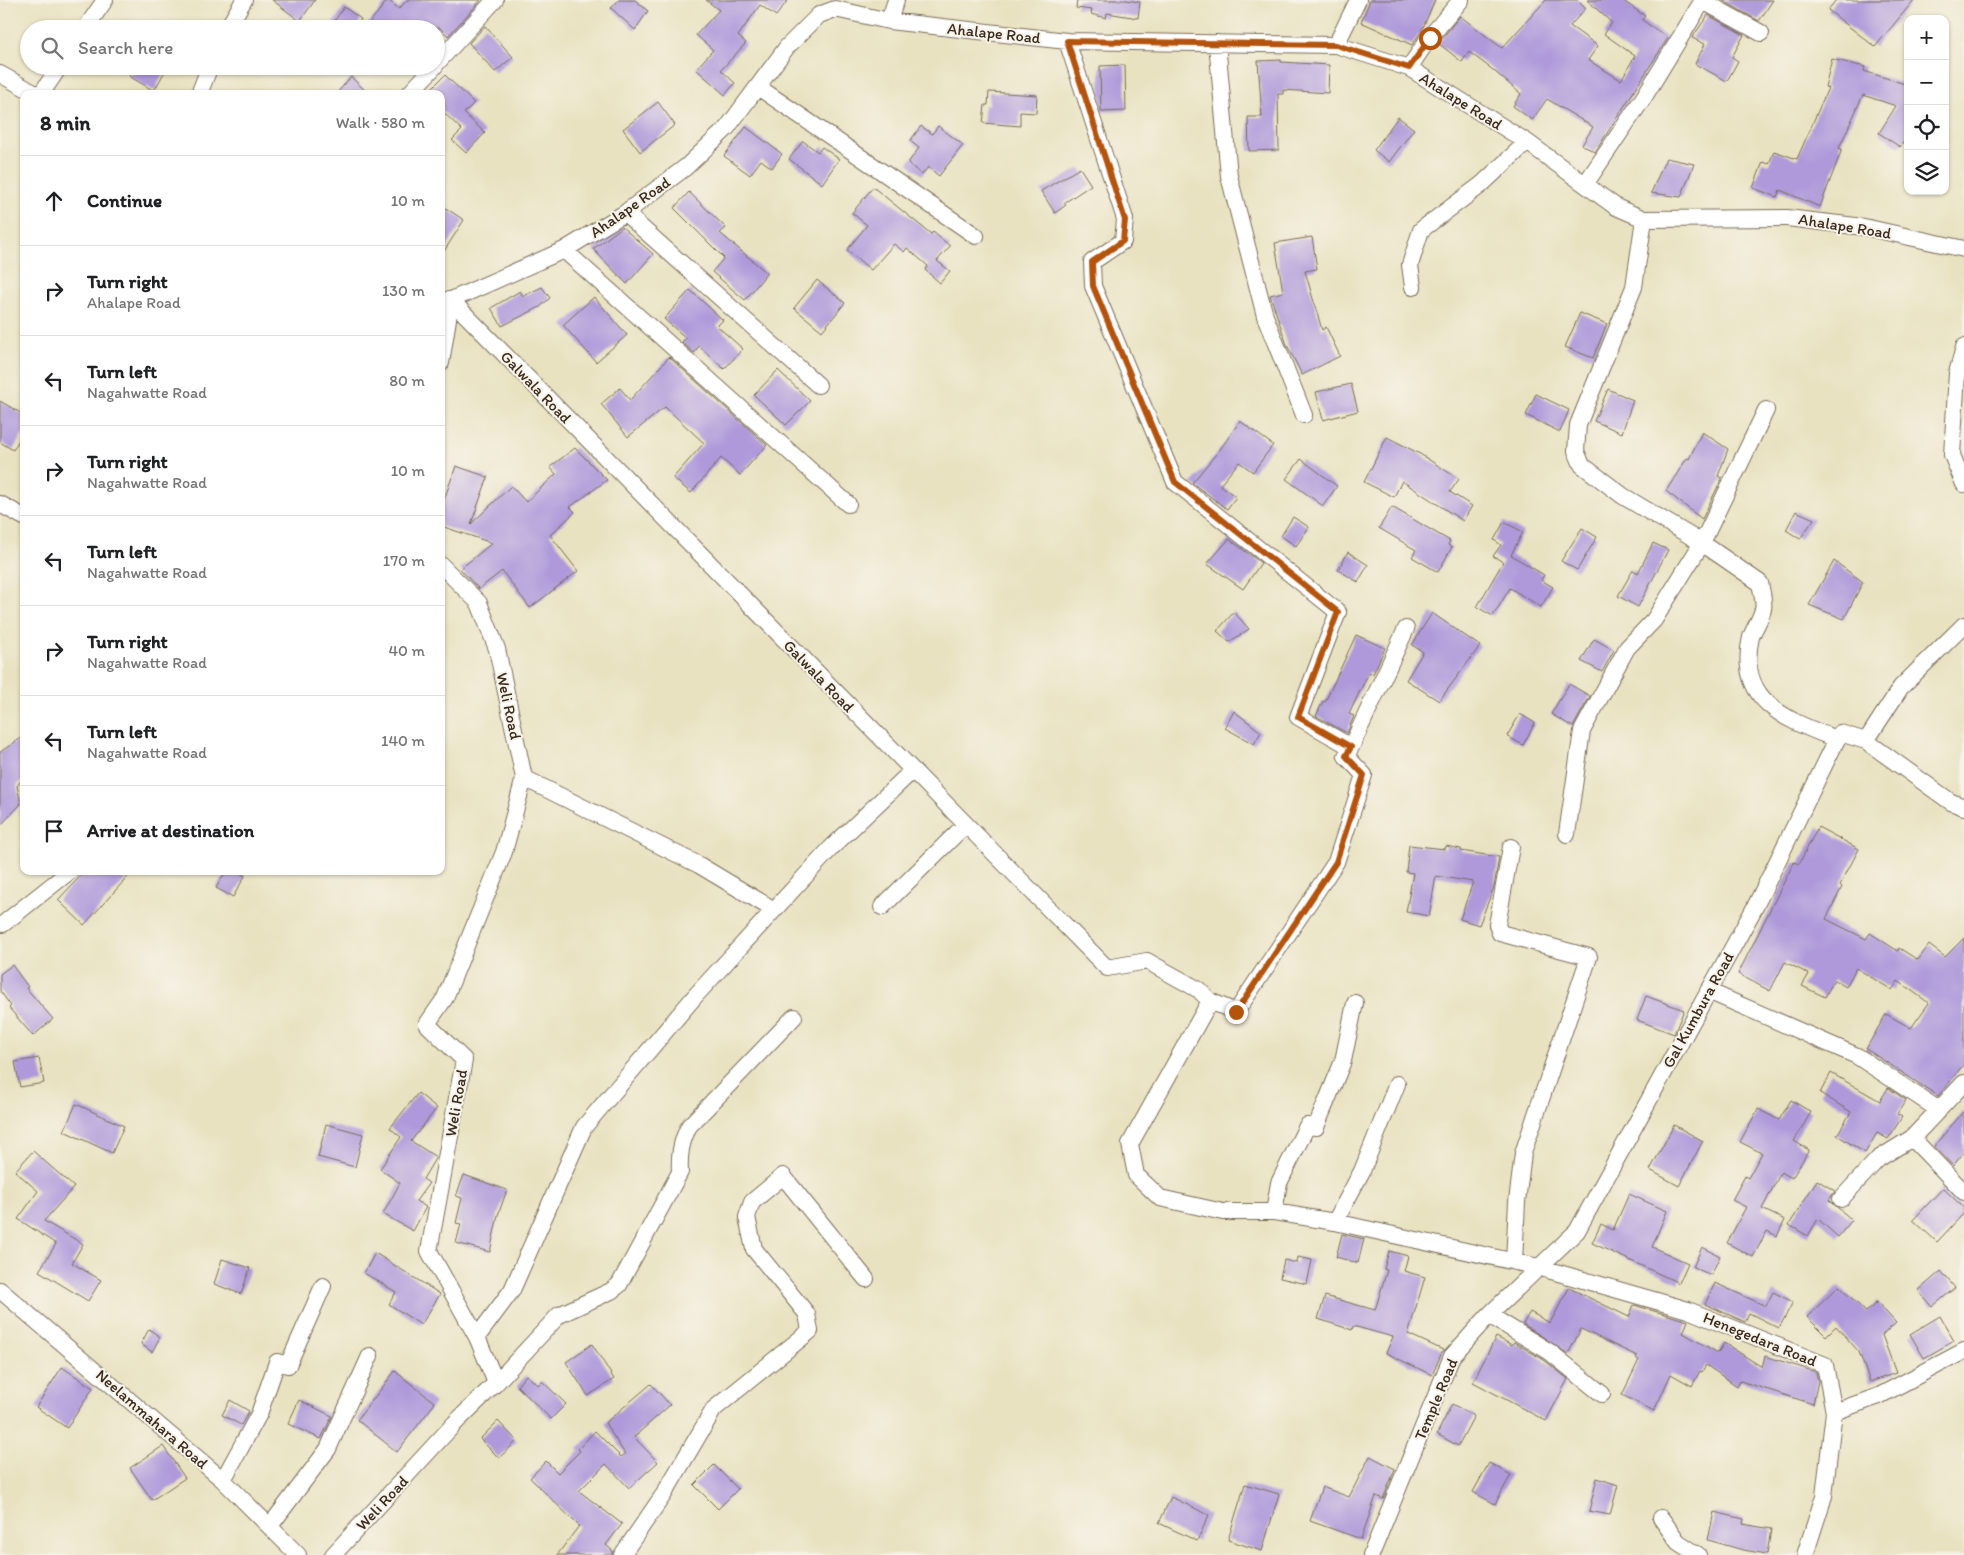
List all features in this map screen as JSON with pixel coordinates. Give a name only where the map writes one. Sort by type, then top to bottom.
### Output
[{"type":"street","points":[[91,20],[105,0]]},
{"type":"street","points":[[232,20],[244,0]]},
{"type":"street","points":[[445,54],[495,0]]},
{"type":"street","points":[[889,21],[896,0]]},
{"type":"street","points":[[1336,45],[1358,0]]},
{"type":"street","points":[[1409,68],[1430,38],[1461,0]]},
{"type":"street","points":[[1586,183],[1644,97],[1703,0],[1761,33]]},
{"type":"street","name":"Ahalape Road","points":[[446,300],[564,250],[626,213],[699,154],[727,128],[787,46],[820,15],[835,9],[889,21],[1067,41],[1336,45],[1409,68],[1527,142],[1586,183],[1616,207],[1644,219],[1787,218],[1864,227],[1964,250]]},
{"type":"street","points":[[1067,41],[1125,220],[1123,241],[1092,262],[1093,286],[1175,482],[1338,612],[1298,717],[1351,747]]},
{"type":"street","points":[[1217,44],[1229,176],[1265,316],[1304,415]]},
{"type":"street","points":[[0,74],[29,90]]},
{"type":"street","points":[[44,90],[54,75]]},
{"type":"street","points":[[201,90],[206,75]]},
{"type":"street","points":[[413,90],[426,75]]},
{"type":"street","points":[[758,87],[976,236]]},
{"type":"street","points":[[1412,287],[1410,265],[1421,230],[1482,185],[1527,142]]},
{"type":"street","points":[[626,213],[818,385]]},
{"type":"street","points":[[1644,219],[1634,287],[1578,425],[1576,451],[1582,465],[1622,496],[1702,543],[1760,583],[1764,607],[1752,637],[1748,669],[1762,701],[1791,721],[1836,739],[1840,733],[1866,741],[1951,802],[1964,807]]},
{"type":"street","points":[[564,250],[848,504]]},
{"type":"street","points":[[445,313],[446,300]]},
{"type":"street","name":"Galwala Road","points":[[446,300],[1107,968],[1147,961],[1199,990],[1210,1001]]},
{"type":"street","points":[[1964,347],[1957,373],[1952,455],[1964,484]]},
{"type":"street","points":[[1567,834],[1582,731],[1627,648],[1654,620],[1702,543],[1766,410]]},
{"type":"street","points":[[0,504],[20,515]]},
{"type":"street","name":"Weli Road","points":[[333,1555],[455,1423],[496,1383],[477,1337],[429,1251],[464,1060],[427,1024],[445,998],[504,852],[524,778],[497,649],[479,603],[445,570]]},
{"type":"street","points":[[1866,741],[1901,688],[1964,624]]},
{"type":"street","points":[[1406,629],[1346,756],[1364,775],[1336,862],[1236,1012],[1210,1001],[1130,1144],[1136,1174],[1160,1198],[1224,1212],[1274,1212],[1335,1222],[1538,1267]]},
{"type":"street","name":"Gal Kumbura Road","points":[[1538,1267],[1577,1231],[1754,907],[1836,739]]},
{"type":"street","points":[[477,1337],[512,1290],[584,1127],[696,995],[831,848],[912,771]]},
{"type":"street","points":[[524,778],[699,865],[774,910]]},
{"type":"street","points":[[882,907],[965,825]]},
{"type":"street","points":[[1511,847],[1496,925],[1500,933],[1590,957],[1523,1153],[1517,1202],[1514,1262]]},
{"type":"street","points":[[3,924],[65,875]]},
{"type":"street","points":[[1708,991],[1856,1056],[1939,1110]]},
{"type":"street","points":[[1274,1212],[1279,1183],[1307,1126],[1316,1128],[1344,1061],[1355,1003]]},
{"type":"street","points":[[496,1383],[559,1315],[611,1291],[619,1285],[680,1172],[679,1155],[689,1126],[794,1017]]},
{"type":"street","points":[[1841,1199],[1878,1159],[1912,1138],[1964,1083]]},
{"type":"street","points":[[1335,1222],[1362,1171],[1397,1084]]},
{"type":"street","points":[[1912,1138],[1964,1192]]},
{"type":"street","points":[[622,1555],[664,1494],[714,1409],[810,1331],[807,1314],[754,1249],[747,1217],[752,1202],[783,1176],[866,1279]]},
{"type":"street","name":"Temple Road","points":[[1371,1555],[1452,1356],[1538,1267]]},
{"type":"street","name":"Henegedara Road","points":[[1538,1267],[1688,1310],[1825,1365],[1834,1412],[1824,1496],[1805,1555]]},
{"type":"street","points":[[223,1480],[259,1414],[276,1362],[288,1365],[323,1286]]},
{"type":"street","name":"Neelammahara Road","points":[[0,1290],[223,1480],[298,1555]]},
{"type":"street","points":[[1490,1315],[1550,1352],[1602,1394]]},
{"type":"street","points":[[1834,1412],[1879,1396],[1964,1351]]},
{"type":"street","points":[[270,1526],[328,1450],[370,1356]]},
{"type":"street","points":[[1661,1518],[1678,1542],[1698,1555]]},
{"type":"building","points":[[272,0],[315,0],[301,20]]},
{"type":"building","points":[[388,0],[399,9],[407,0],[481,0],[448,36],[445,33],[445,20],[371,20]]},
{"type":"building","points":[[619,0],[635,0],[648,11],[635,30],[611,8]]},
{"type":"building","points":[[706,0],[788,0],[776,16],[760,5],[738,36],[746,43],[721,70],[735,83],[725,95],[696,69],[713,50],[696,35],[719,10]]},
{"type":"building","points":[[1077,0],[1126,0],[1140,2],[1138,18],[1107,13],[1106,18],[1091,14],[1092,10],[1076,8]]},
{"type":"building","points":[[1370,0],[1435,0],[1421,32],[1412,45],[1361,22]]},
{"type":"building","points":[[1546,0],[1578,0],[1586,8],[1570,26],[1598,46],[1588,60],[1621,80],[1635,56],[1604,34],[1612,23],[1587,0],[1622,0],[1645,16],[1642,20],[1668,38],[1595,152],[1582,145],[1593,127],[1547,99],[1532,120],[1513,106],[1521,94],[1493,70],[1469,52],[1462,62],[1438,43],[1460,16],[1502,48]]},
{"type":"building","points":[[1722,0],[1773,0],[1759,21]]},
{"type":"building","points":[[1836,0],[1914,0],[1875,47],[1828,10]]},
{"type":"building","points":[[344,7],[361,19],[360,20],[335,20]]},
{"type":"building","points":[[1708,15],[1744,35],[1732,57],[1738,61],[1727,81],[1695,64],[1705,44],[1692,38]]},
{"type":"building","points":[[485,26],[513,57],[495,72],[469,43]]},
{"type":"building","points":[[1832,59],[1865,67],[1864,71],[1904,84],[1904,142],[1900,147],[1879,133],[1896,106],[1863,95],[1839,148],[1842,149],[1820,207],[1780,190],[1777,197],[1753,188],[1763,162],[1769,164],[1774,151],[1797,159],[1828,88],[1825,87]]},
{"type":"building","points":[[1281,60],[1281,62],[1329,65],[1328,93],[1283,90],[1283,94],[1278,94],[1279,150],[1249,151],[1248,117],[1262,117],[1258,61]]},
{"type":"building","points":[[1125,65],[1126,111],[1101,112],[1100,66]]},
{"type":"building","points":[[130,75],[163,75],[155,90]]},
{"type":"building","points":[[445,75],[474,103],[464,113],[485,133],[466,153],[452,140],[462,130],[445,114],[445,90],[430,90]]},
{"type":"building","points":[[351,77],[365,90],[340,90]]},
{"type":"building","points":[[989,92],[1037,95],[1036,113],[1020,112],[1020,126],[983,123]]},
{"type":"building","points":[[658,102],[675,125],[640,152],[623,129]]},
{"type":"building","points":[[1398,117],[1414,129],[1389,162],[1374,150]]},
{"type":"building","points":[[921,126],[932,134],[938,126],[963,145],[939,176],[928,167],[922,175],[908,163],[919,148],[910,141]]},
{"type":"building","points":[[746,127],[782,154],[772,168],[761,160],[750,175],[724,156]]},
{"type":"building","points":[[803,141],[818,152],[822,147],[839,159],[822,184],[789,159]]},
{"type":"building","points":[[1666,158],[1694,164],[1681,197],[1651,193]]},
{"type":"building","points":[[1080,168],[1091,185],[1064,203],[1066,205],[1055,213],[1041,191]]},
{"type":"building","points":[[873,187],[931,234],[933,232],[950,246],[937,261],[950,271],[940,283],[925,270],[928,266],[907,248],[904,252],[894,244],[871,270],[847,250],[867,225],[852,213]]},
{"type":"building","points":[[689,192],[726,228],[720,233],[767,273],[745,300],[712,272],[724,258],[674,208]]},
{"type":"building","points":[[445,208],[464,220],[445,250]]},
{"type":"building","points":[[622,227],[653,254],[627,284],[593,249]]},
{"type":"building","points":[[1312,237],[1317,269],[1305,271],[1322,330],[1326,327],[1340,356],[1302,375],[1287,345],[1270,295],[1283,292],[1275,243]]},
{"type":"building","points":[[817,280],[845,303],[822,331],[794,308]]},
{"type":"building","points":[[542,287],[550,298],[540,307],[502,326],[491,308],[520,291],[523,296]]},
{"type":"building","points":[[690,290],[723,320],[717,326],[743,349],[724,369],[699,346],[694,353],[682,342],[686,338],[664,319]]},
{"type":"building","points":[[594,297],[627,335],[596,362],[563,325]]},
{"type":"building","points":[[1580,313],[1607,324],[1593,358],[1565,347]]},
{"type":"building","points":[[669,357],[767,445],[740,475],[721,458],[691,493],[673,478],[704,443],[665,407],[628,437],[601,404],[620,388],[630,400]]},
{"type":"building","points":[[778,370],[810,401],[786,425],[754,395]]},
{"type":"building","points":[[1351,384],[1358,411],[1323,420],[1316,392]]},
{"type":"building","points":[[1608,389],[1633,400],[1622,433],[1594,421]]},
{"type":"building","points":[[1536,394],[1569,410],[1560,432],[1526,415]]},
{"type":"building","points":[[0,401],[20,413],[20,439],[13,450],[0,442]]},
{"type":"building","points":[[1240,421],[1273,445],[1253,472],[1239,462],[1220,485],[1236,497],[1227,509],[1192,483],[1221,448]]},
{"type":"building","points":[[1702,432],[1728,449],[1718,476],[1722,478],[1702,519],[1666,491],[1687,458],[1689,459]]},
{"type":"building","points":[[1387,437],[1420,454],[1459,479],[1450,492],[1472,506],[1463,521],[1402,481],[1394,497],[1364,482]]},
{"type":"building","points":[[575,448],[607,480],[570,507],[575,512],[550,535],[578,571],[530,608],[502,571],[479,589],[460,569],[492,543],[445,527],[445,497],[456,466],[488,477],[471,524],[511,486],[526,502],[556,474],[550,467]]},
{"type":"building","points":[[1301,459],[1337,486],[1323,506],[1286,479]]},
{"type":"building","points":[[1392,507],[1450,541],[1448,545],[1452,547],[1438,572],[1412,557],[1416,550],[1379,528]]},
{"type":"building","points":[[1796,511],[1814,519],[1800,539],[1786,530]]},
{"type":"building","points":[[1293,517],[1309,527],[1296,546],[1281,536]]},
{"type":"building","points":[[1504,522],[1523,532],[1511,555],[1544,575],[1541,580],[1553,587],[1541,607],[1510,588],[1493,616],[1477,607],[1503,562],[1493,556],[1501,545],[1494,540]]},
{"type":"building","points":[[1582,528],[1597,537],[1577,570],[1561,561]]},
{"type":"building","points":[[1229,539],[1261,563],[1243,589],[1207,564]]},
{"type":"building","points":[[1653,543],[1668,550],[1638,607],[1618,596],[1633,570],[1638,573]]},
{"type":"building","points":[[1348,552],[1368,565],[1358,582],[1338,570]]},
{"type":"building","points":[[1834,561],[1863,582],[1844,619],[1809,605]]},
{"type":"building","points":[[1234,612],[1249,629],[1229,642],[1217,631]]},
{"type":"building","points":[[1432,613],[1480,646],[1439,701],[1406,680],[1423,652],[1412,645]]},
{"type":"building","points":[[1356,635],[1385,648],[1373,674],[1369,672],[1349,714],[1354,716],[1347,733],[1316,716],[1323,701],[1325,702]]},
{"type":"building","points":[[1594,639],[1614,650],[1602,672],[1581,661]]},
{"type":"building","points":[[1569,684],[1590,696],[1573,727],[1551,714]]},
{"type":"building","points":[[1234,711],[1261,732],[1254,744],[1225,728]]},
{"type":"building","points":[[1520,714],[1535,723],[1523,745],[1507,736]]},
{"type":"building","points":[[20,739],[20,782],[17,786],[20,805],[0,826],[0,752]]},
{"type":"building","points":[[1818,827],[1859,849],[1840,885],[1842,887],[1826,919],[1866,939],[1870,933],[1898,951],[1899,948],[1918,960],[1929,945],[1945,957],[1964,938],[1964,1064],[1938,1096],[1866,1049],[1886,1014],[1911,1028],[1929,1003],[1898,981],[1892,990],[1856,968],[1846,987],[1834,980],[1825,997],[1802,986],[1809,974],[1785,962],[1770,991],[1738,974],[1794,862],[1799,864]]},
{"type":"building","points":[[1409,845],[1445,849],[1446,846],[1461,849],[1461,851],[1499,857],[1494,887],[1479,925],[1460,919],[1473,882],[1436,876],[1429,916],[1406,912],[1413,873],[1406,872]]},
{"type":"building","points":[[81,875],[129,875],[84,925],[58,900]]},
{"type":"building","points":[[224,875],[245,876],[233,897],[216,888]]},
{"type":"building","points":[[12,965],[28,987],[26,988],[53,1019],[33,1036],[9,1008],[11,1006],[0,991],[0,974]]},
{"type":"building","points":[[1646,996],[1684,1010],[1674,1034],[1637,1020]]},
{"type":"building","points":[[39,1058],[44,1083],[20,1087],[15,1062]]},
{"type":"building","points":[[1831,1073],[1880,1101],[1888,1088],[1906,1100],[1897,1114],[1902,1117],[1888,1139],[1877,1133],[1865,1153],[1837,1135],[1851,1112],[1820,1093]]},
{"type":"building","points":[[418,1093],[437,1108],[411,1141],[436,1157],[423,1179],[429,1183],[416,1201],[426,1207],[413,1231],[383,1214],[400,1183],[380,1169],[401,1137],[390,1128]]},
{"type":"building","points":[[1791,1100],[1811,1112],[1794,1141],[1809,1150],[1792,1178],[1781,1172],[1762,1209],[1785,1220],[1777,1236],[1767,1231],[1753,1257],[1727,1243],[1746,1207],[1732,1200],[1745,1176],[1748,1178],[1762,1153],[1740,1142],[1758,1109],[1779,1120]]},
{"type":"building","points":[[76,1104],[124,1126],[112,1153],[64,1131]]},
{"type":"building","points":[[1964,1111],[1964,1152],[1953,1166],[1934,1146]]},
{"type":"building","points":[[326,1124],[363,1134],[355,1167],[318,1157]]},
{"type":"building","points":[[1674,1125],[1703,1141],[1679,1186],[1650,1170]]},
{"type":"building","points":[[33,1151],[74,1187],[44,1221],[83,1244],[72,1263],[101,1280],[88,1301],[39,1271],[56,1244],[18,1219],[38,1191],[15,1171]]},
{"type":"building","points":[[464,1175],[507,1190],[498,1215],[490,1252],[456,1243],[461,1224],[456,1223],[462,1198],[456,1196]]},
{"type":"building","points":[[1817,1180],[1835,1191],[1829,1200],[1852,1220],[1838,1237],[1818,1219],[1808,1236],[1789,1225]]},
{"type":"building","points":[[1943,1188],[1964,1208],[1964,1213],[1937,1242],[1913,1220]]},
{"type":"building","points":[[1629,1194],[1667,1211],[1652,1247],[1688,1263],[1679,1283],[1592,1243],[1601,1224],[1613,1230]]},
{"type":"building","points":[[1342,1234],[1364,1239],[1358,1263],[1336,1257]]},
{"type":"building","points":[[1702,1247],[1720,1256],[1711,1275],[1693,1267]]},
{"type":"building","points":[[1389,1251],[1408,1256],[1404,1271],[1425,1277],[1408,1334],[1443,1350],[1432,1375],[1386,1353],[1393,1337],[1353,1326],[1352,1330],[1318,1319],[1325,1296],[1375,1310],[1387,1270],[1384,1269]]},
{"type":"building","points":[[375,1253],[440,1294],[421,1325],[389,1304],[396,1292],[364,1273]]},
{"type":"building","points":[[1298,1257],[1312,1260],[1307,1284],[1280,1278],[1284,1260],[1297,1263]]},
{"type":"building","points":[[222,1259],[250,1268],[241,1294],[214,1284]]},
{"type":"building","points":[[1941,1271],[1955,1288],[1932,1307],[1918,1291]]},
{"type":"building","points":[[1715,1283],[1766,1306],[1773,1292],[1793,1302],[1779,1328],[1749,1313],[1745,1322],[1705,1304]]},
{"type":"building","points":[[1839,1286],[1866,1312],[1877,1302],[1896,1323],[1882,1335],[1896,1373],[1870,1382],[1859,1352],[1836,1326],[1826,1336],[1807,1317]]},
{"type":"building","points":[[1569,1288],[1629,1317],[1634,1305],[1688,1321],[1683,1333],[1718,1353],[1724,1343],[1762,1367],[1765,1356],[1816,1372],[1818,1381],[1813,1404],[1740,1381],[1737,1386],[1706,1365],[1702,1372],[1700,1371],[1692,1386],[1671,1374],[1654,1411],[1622,1395],[1639,1360],[1636,1358],[1637,1356],[1581,1329],[1568,1354],[1523,1324],[1530,1312],[1550,1323]]},
{"type":"building","points":[[1940,1316],[1954,1341],[1924,1358],[1910,1334]]},
{"type":"building","points":[[149,1329],[160,1337],[152,1352],[141,1344]]},
{"type":"building","points":[[1496,1337],[1512,1345],[1514,1342],[1544,1360],[1568,1379],[1546,1421],[1473,1382]]},
{"type":"building","points":[[592,1344],[614,1379],[588,1396],[566,1362]]},
{"type":"building","points":[[62,1367],[93,1388],[67,1428],[36,1407]]},
{"type":"building","points":[[395,1371],[435,1403],[397,1452],[357,1420]]},
{"type":"building","points":[[526,1375],[538,1385],[542,1381],[566,1404],[551,1419],[517,1386]]},
{"type":"building","points":[[651,1384],[670,1405],[634,1437],[658,1462],[629,1488],[606,1464],[579,1491],[622,1524],[606,1545],[613,1551],[612,1555],[557,1555],[579,1526],[530,1478],[546,1461],[558,1473],[580,1451],[578,1449],[595,1431],[621,1457],[625,1454],[605,1423]]},
{"type":"building","points":[[230,1400],[249,1411],[241,1425],[222,1415]]},
{"type":"building","points":[[299,1400],[332,1416],[321,1439],[288,1424]]},
{"type":"building","points":[[1452,1404],[1474,1416],[1458,1446],[1437,1434]]},
{"type":"building","points":[[498,1421],[517,1441],[499,1458],[480,1439]]},
{"type":"building","points":[[163,1446],[185,1478],[152,1500],[130,1468]]},
{"type":"building","points":[[1370,1456],[1395,1469],[1383,1499],[1376,1496],[1361,1539],[1310,1521],[1322,1487],[1349,1497]]},
{"type":"building","points":[[1489,1463],[1511,1475],[1495,1504],[1473,1492]]},
{"type":"building","points":[[714,1465],[738,1489],[718,1509],[694,1485]]},
{"type":"building","points":[[1597,1478],[1618,1485],[1610,1515],[1589,1511]]},
{"type":"building","points":[[1245,1484],[1279,1494],[1262,1551],[1228,1540]]},
{"type":"building","points":[[1171,1497],[1209,1515],[1197,1541],[1159,1523]]},
{"type":"building","points":[[1714,1512],[1744,1519],[1743,1524],[1771,1529],[1767,1554],[1743,1550],[1708,1540]]},
{"type":"route","points":[[1236,1012],[1336,862],[1364,775],[1346,756],[1351,747],[1298,717],[1338,612],[1175,482],[1093,286],[1092,262],[1123,241],[1125,220],[1067,41],[1336,45],[1409,68],[1430,38]]}]
